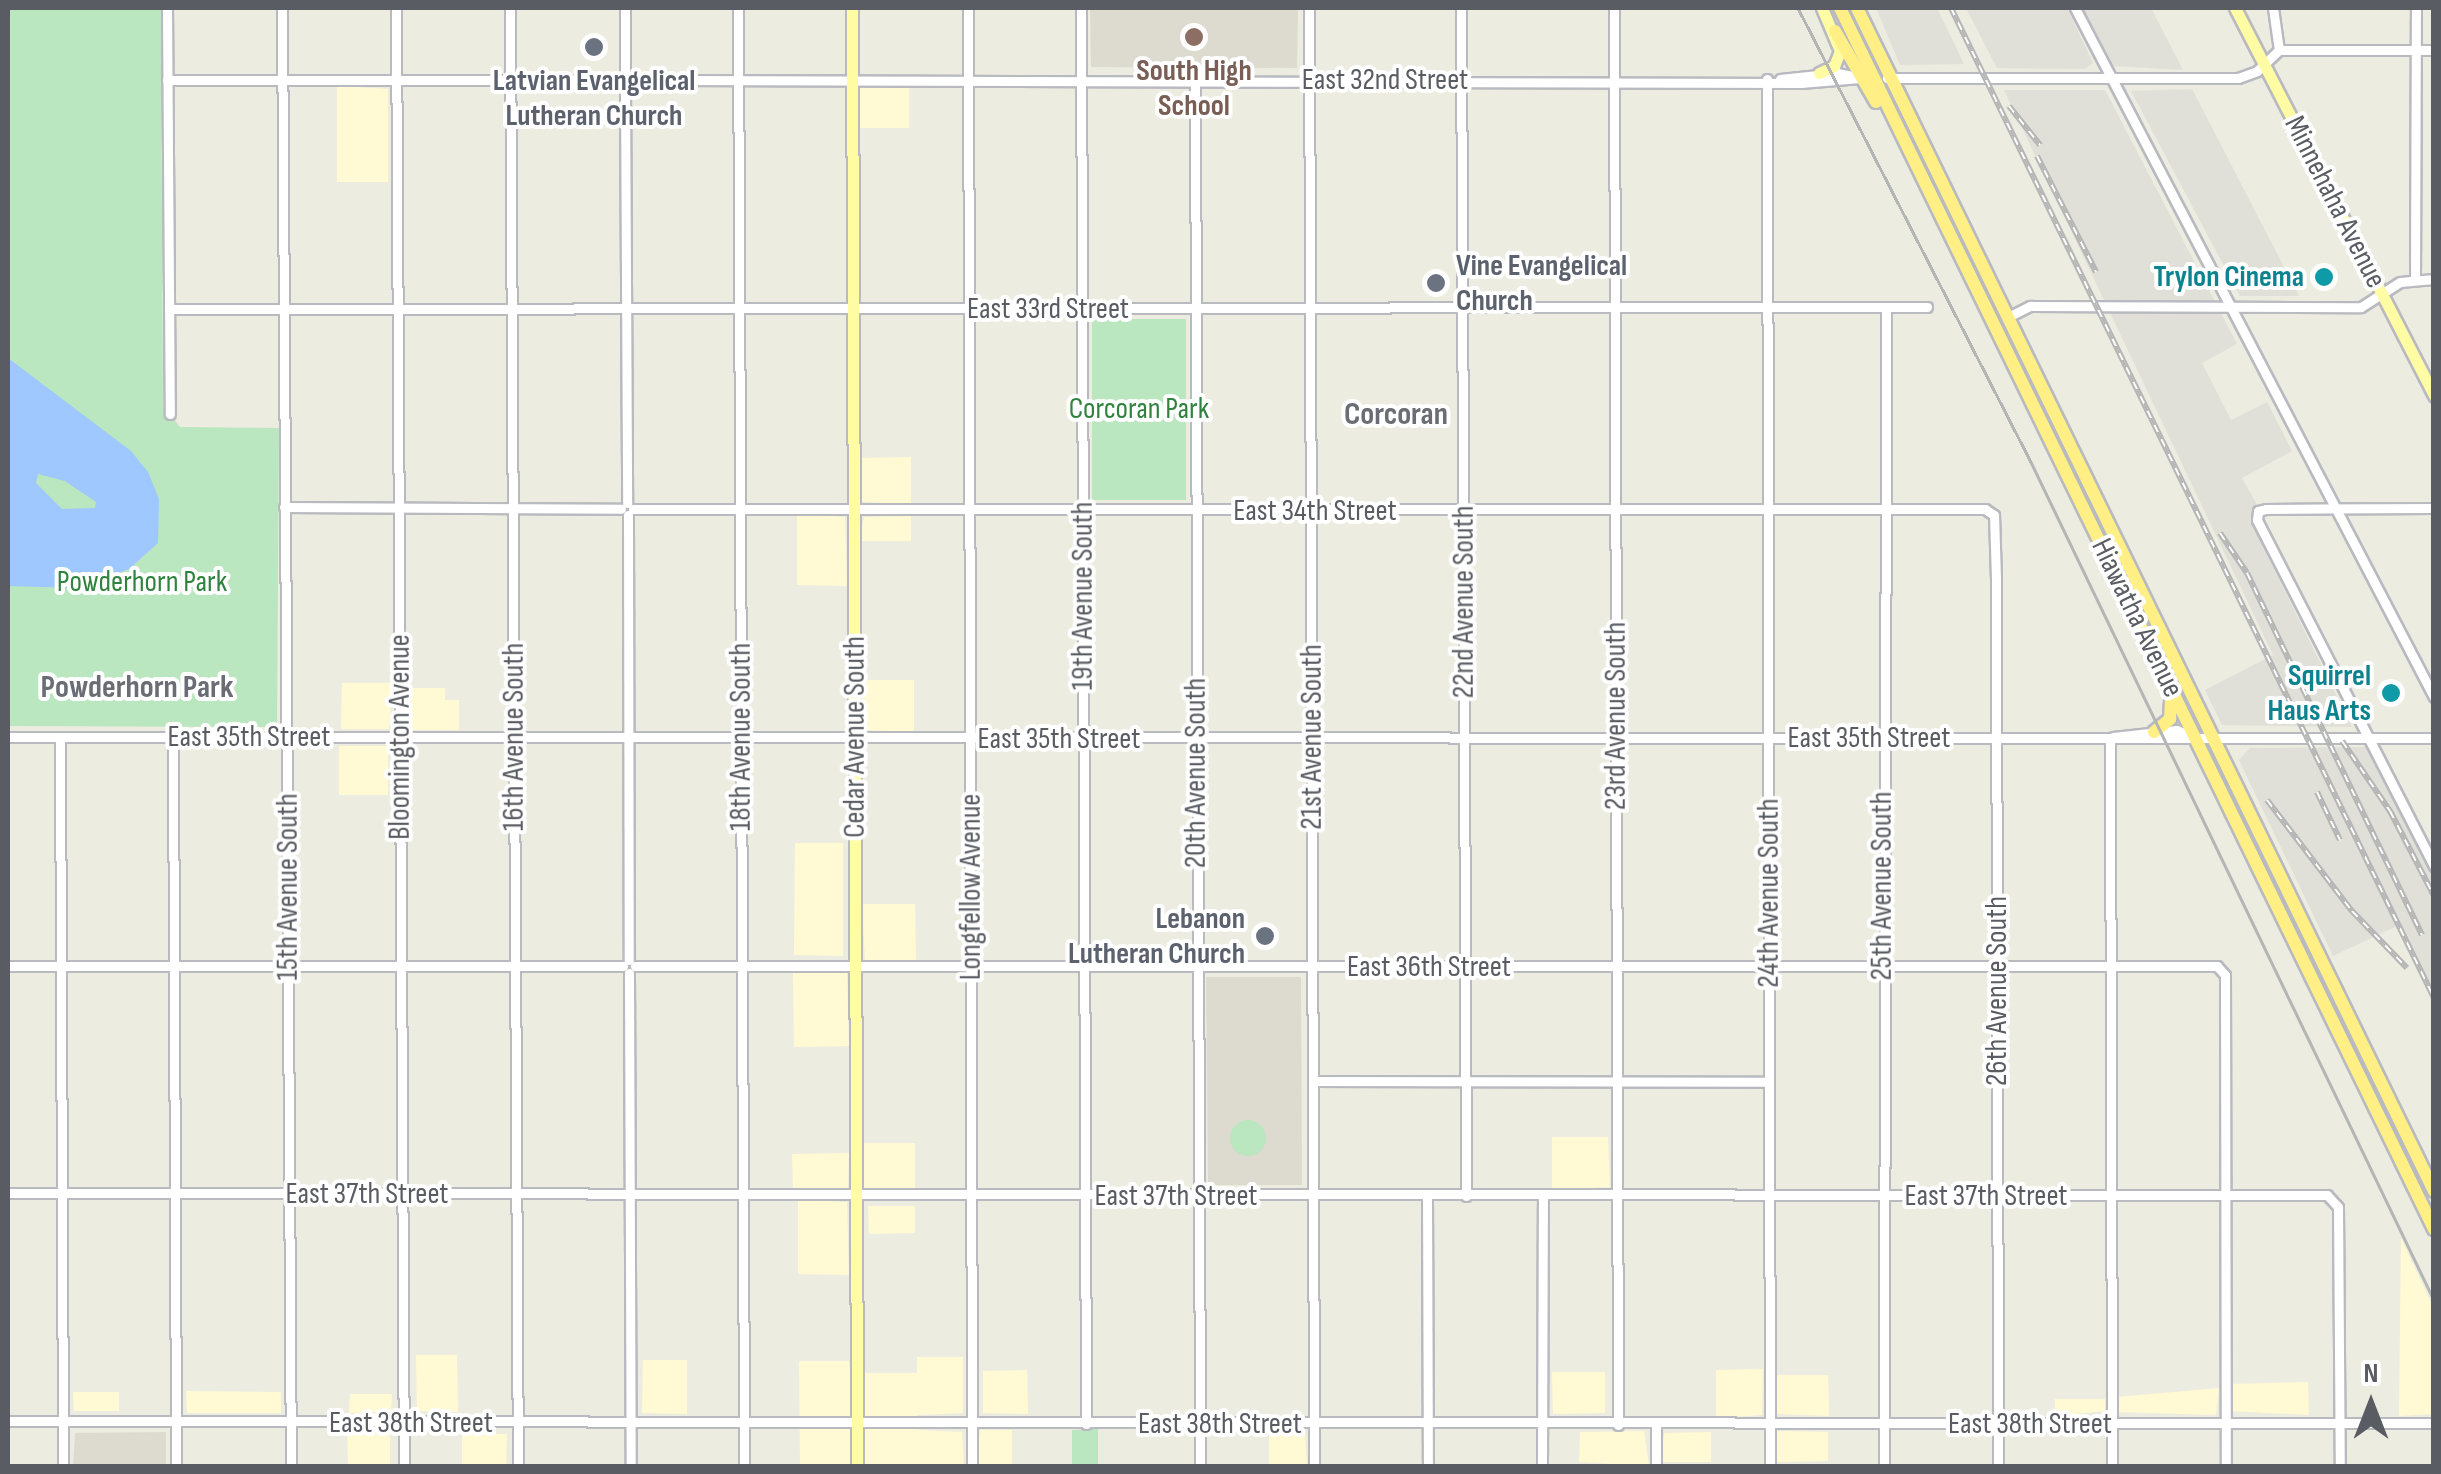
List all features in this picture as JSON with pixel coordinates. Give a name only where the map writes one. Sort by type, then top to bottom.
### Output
[{"type":"highway","points":[[1840,8],[1867,78]]},
{"type":"highway","name":"Hiawatha Avenue","points":[[1857,8],[2434,1191]]},
{"type":"highway","points":[[1835,32],[1867,78]]},
{"type":"highway","name":"Hiawatha Avenue","points":[[1867,78],[1902,141],[2434,1230]]},
{"type":"highway","points":[[2154,732],[2170,719],[2169,686]]},
{"type":"main road","name":"Cedar Avenue South","points":[[852,8],[857,1466]]},
{"type":"main road","points":[[1819,73],[1838,58],[1835,32],[1822,8]]},
{"type":"main road","name":"Minnehaha Avenue","points":[[2235,8],[2434,396]]},
{"type":"street","points":[[167,8],[170,414]]},
{"type":"street","name":"15th Avenue South","points":[[282,8],[291,1466]]},
{"type":"street","name":"Bloomington Avenue","points":[[396,8],[404,1466]]},
{"type":"street","name":"16th Avenue South","points":[[510,8],[518,1466]]},
{"type":"street","points":[[624,8],[631,1466]]},
{"type":"street","name":"18th Avenue South","points":[[738,8],[744,1466]]},
{"type":"street","name":"Longfellow Avenue","points":[[968,8],[972,1466]]},
{"type":"street","name":"19th Avenue South","points":[[1081,8],[1086,1424]]},
{"type":"street","name":"21st Avenue South","points":[[1308,8],[1314,1466]]},
{"type":"street","name":"22nd Avenue South","points":[[1462,8],[1466,1196]]},
{"type":"street","name":"23rd Avenue South","points":[[1614,8],[1618,1425]]},
{"type":"street","points":[[2075,8],[2434,697]]},
{"type":"street","points":[[2273,8],[2279,50],[2434,50]]},
{"type":"street","points":[[2415,279],[2416,8]]},
{"type":"street","name":"East 32nd Street","points":[[1779,79],[2238,78],[2279,50]]},
{"type":"street","name":"East 32nd Street","points":[[168,80],[1767,80],[1819,73],[1867,78]]},
{"type":"street","name":"20th Avenue South","points":[[1195,80],[1200,1466]]},
{"type":"street","name":"24th Avenue South","points":[[1767,80],[1770,1466]]},
{"type":"street","points":[[2008,317],[2030,306],[2361,307],[2415,279],[2434,279]]},
{"type":"street","name":"25th Avenue South","points":[[1884,1466],[1882,738],[1886,307]]},
{"type":"street","name":"East 33rd Street","points":[[169,309],[1927,307]]},
{"type":"street","name":"East 34th Street","points":[[284,507],[1195,512],[1986,508],[1994,515]]},
{"type":"street","points":[[2434,508],[2258,511],[2367,738],[2434,866]]},
{"type":"street","name":"26th Avenue South","points":[[1994,515],[1998,1466]]},
{"type":"street","name":"East 35th Street","points":[[2110,738],[2154,732],[2193,737],[2434,738]]},
{"type":"street","name":"East 35th Street","points":[[8,737],[2110,738],[2182,742],[2193,737]]},
{"type":"street","points":[[60,737],[64,1466]]},
{"type":"street","points":[[173,737],[176,1466]]},
{"type":"street","points":[[2110,738],[2112,1466]]},
{"type":"street","name":"East 36th Street","points":[[8,966],[2221,968],[2226,1195]]},
{"type":"street","points":[[1313,1082],[1770,1082]]},
{"type":"street","name":"East 37th Street","points":[[8,1193],[2328,1194],[2338,1207],[2340,1424]]},
{"type":"street","points":[[2226,1195],[2226,1466]]},
{"type":"street","points":[[1427,1196],[1428,1466]]},
{"type":"street","points":[[1542,1466],[1543,1196]]},
{"type":"street","name":"East 38th Street","points":[[8,1422],[2434,1423]]},
{"type":"street","points":[[2340,1424],[2340,1466]]},
{"type":"street","points":[[1656,1425],[1656,1466]]},
{"type":"shaded area","name":"South High School","points":[[1090,8],[1298,8],[1297,68],[1091,67]]},
{"type":"shaded area","points":[[1876,8],[1937,8],[1964,64],[1900,65]]},
{"type":"shaded area","points":[[1966,8],[2067,8],[2093,63],[2085,69],[1997,68]]},
{"type":"shaded area","points":[[2083,8],[2151,8],[2183,70],[2113,66]]},
{"type":"shaded area","points":[[909,85],[909,128],[859,128],[860,88]]},
{"type":"shaded area","points":[[337,86],[388,89],[388,182],[337,182]]},
{"type":"shaded area","points":[[2192,89],[2299,296],[2240,296],[2131,91]]},
{"type":"shaded area","points":[[2004,90],[2105,90],[2237,344],[2202,363],[2231,420],[2267,402],[2292,451],[2242,478],[2256,503],[2252,525],[2352,727],[2222,725],[2205,690],[2273,655]]},
{"type":"shaded area","points":[[911,457],[911,504],[862,502],[861,458]]},
{"type":"shaded area","points":[[797,514],[845,517],[847,586],[797,585]]},
{"type":"shaded area","points":[[911,516],[911,541],[859,541],[864,517]]},
{"type":"shaded area","points":[[862,680],[914,680],[914,732],[863,730]]},
{"type":"shaded area","points":[[342,683],[392,683],[389,729],[341,729]]},
{"type":"shaded area","points":[[407,688],[445,688],[445,700],[459,700],[459,730],[409,730]]},
{"type":"shaded area","points":[[339,746],[388,746],[388,795],[339,795]]},
{"type":"shaded area","points":[[2367,747],[2433,877],[2433,994],[2399,925],[2333,956],[2239,760],[2250,748]]},
{"type":"shaded area","points":[[795,843],[843,843],[843,956],[794,955]]},
{"type":"shaded area","points":[[862,904],[915,904],[916,961],[865,961]]},
{"type":"shaded area","points":[[793,972],[847,973],[849,1046],[794,1047]]},
{"type":"shaded area","points":[[1206,977],[1301,977],[1302,1185],[1208,1185]]},
{"type":"shaded area","points":[[1552,1137],[1608,1137],[1610,1187],[1552,1190]]},
{"type":"shaded area","points":[[862,1143],[915,1143],[915,1190],[863,1188]]},
{"type":"shaded area","points":[[849,1153],[848,1188],[793,1190],[792,1154]]},
{"type":"shaded area","points":[[798,1200],[847,1202],[849,1275],[798,1274]]},
{"type":"shaded area","points":[[868,1206],[915,1206],[915,1233],[869,1234]]},
{"type":"shaded area","points":[[2401,1238],[2433,1307],[2433,1414],[2399,1416]]},
{"type":"shaded area","points":[[416,1355],[457,1355],[458,1412],[417,1411]]},
{"type":"shaded area","points":[[917,1357],[963,1357],[963,1413],[917,1415],[919,1430],[962,1432],[964,1466],[800,1466],[799,1361],[849,1361],[850,1373],[917,1373]]},
{"type":"shaded area","points":[[643,1360],[687,1360],[687,1414],[642,1413]]},
{"type":"shaded area","points":[[1763,1369],[1762,1415],[1716,1418],[1716,1370]]},
{"type":"shaded area","points":[[1027,1370],[1028,1414],[983,1413],[983,1371]]},
{"type":"shaded area","points":[[1552,1372],[1605,1372],[1605,1413],[1553,1414]]},
{"type":"shaded area","points":[[1775,1375],[1828,1375],[1829,1416],[1777,1414]]},
{"type":"shaded area","points":[[2308,1382],[2309,1415],[2229,1411],[2229,1384]]},
{"type":"shaded area","points":[[2219,1388],[2216,1415],[2116,1412],[2116,1397]]},
{"type":"shaded area","points":[[186,1391],[281,1392],[281,1413],[187,1413]]},
{"type":"shaded area","points":[[73,1392],[119,1392],[119,1411],[74,1411]]},
{"type":"shaded area","points":[[350,1394],[392,1394],[391,1412],[349,1413]]},
{"type":"shaded area","points":[[2055,1399],[2105,1399],[2105,1411],[2055,1416]]},
{"type":"shaded area","points":[[980,1430],[1012,1430],[1012,1466],[976,1466]]},
{"type":"shaded area","points":[[1269,1431],[1305,1433],[1307,1466],[1269,1466]]},
{"type":"shaded area","points":[[1644,1431],[1649,1466],[1579,1462],[1580,1432]]},
{"type":"shaded area","points":[[1776,1431],[1828,1432],[1828,1461],[1775,1462]]},
{"type":"shaded area","points":[[166,1432],[166,1466],[73,1466],[75,1433]]},
{"type":"shaded area","points":[[1711,1432],[1711,1462],[1661,1462],[1664,1433]]},
{"type":"shaded area","points":[[347,1433],[390,1434],[390,1466],[348,1466]]},
{"type":"shaded area","points":[[462,1434],[507,1434],[506,1464],[462,1464]]},
{"type":"green space","name":"Powderhorn Park","points":[[8,8],[161,8],[163,406],[180,427],[279,428],[277,727],[8,726]]},
{"type":"green space","name":"Corcoran Park","points":[[1092,319],[1186,319],[1186,500],[1092,500]]},
{"type":"green space","points":[[1248,1120],[1261,1125],[1266,1138],[1261,1151],[1248,1156],[1235,1151],[1230,1138],[1235,1125]]},
{"type":"green space","points":[[1098,1429],[1098,1466],[1072,1466],[1072,1430]]},
{"type":"water","points":[[8,358],[131,451],[148,472],[159,499],[158,543],[129,569],[78,588],[8,586]],"holes":[[[38,474],[65,481],[96,502],[95,508],[62,509],[36,483]]]},
{"type":"tram line","points":[[1798,8],[2031,462],[2434,1300]]},
{"type":"railway","points":[[1951,8],[2434,998]]},
{"type":"railway","points":[[2009,106],[2040,145]]},
{"type":"railway","points":[[2037,156],[2096,272]]},
{"type":"railway","points":[[2220,533],[2247,573],[2422,935]]},
{"type":"railway","points":[[2342,741],[2390,811],[2434,896]]},
{"type":"railway","points":[[2317,792],[2340,840]]},
{"type":"railway","points":[[2267,800],[2352,911],[2407,968]]},
{"type":"place","name":"South High School","points":[[1194,37]]},
{"type":"place","name":"Latvian Evangelical Lutheran Church","points":[[594,47]]},
{"type":"place","name":"Trylon Cinema","points":[[2324,277]]},
{"type":"place","name":"Vine Evangelical Church","points":[[1436,283]]},
{"type":"place","name":"Squirrel Haus Arts","points":[[2391,693]]},
{"type":"place","name":"Lebanon Lutheran Church","points":[[1265,936]]},
{"type":"district","name":"Corcoran","points":[[1396,415]]},
{"type":"district","name":"Powderhorn Park","points":[[137,688]]}]
